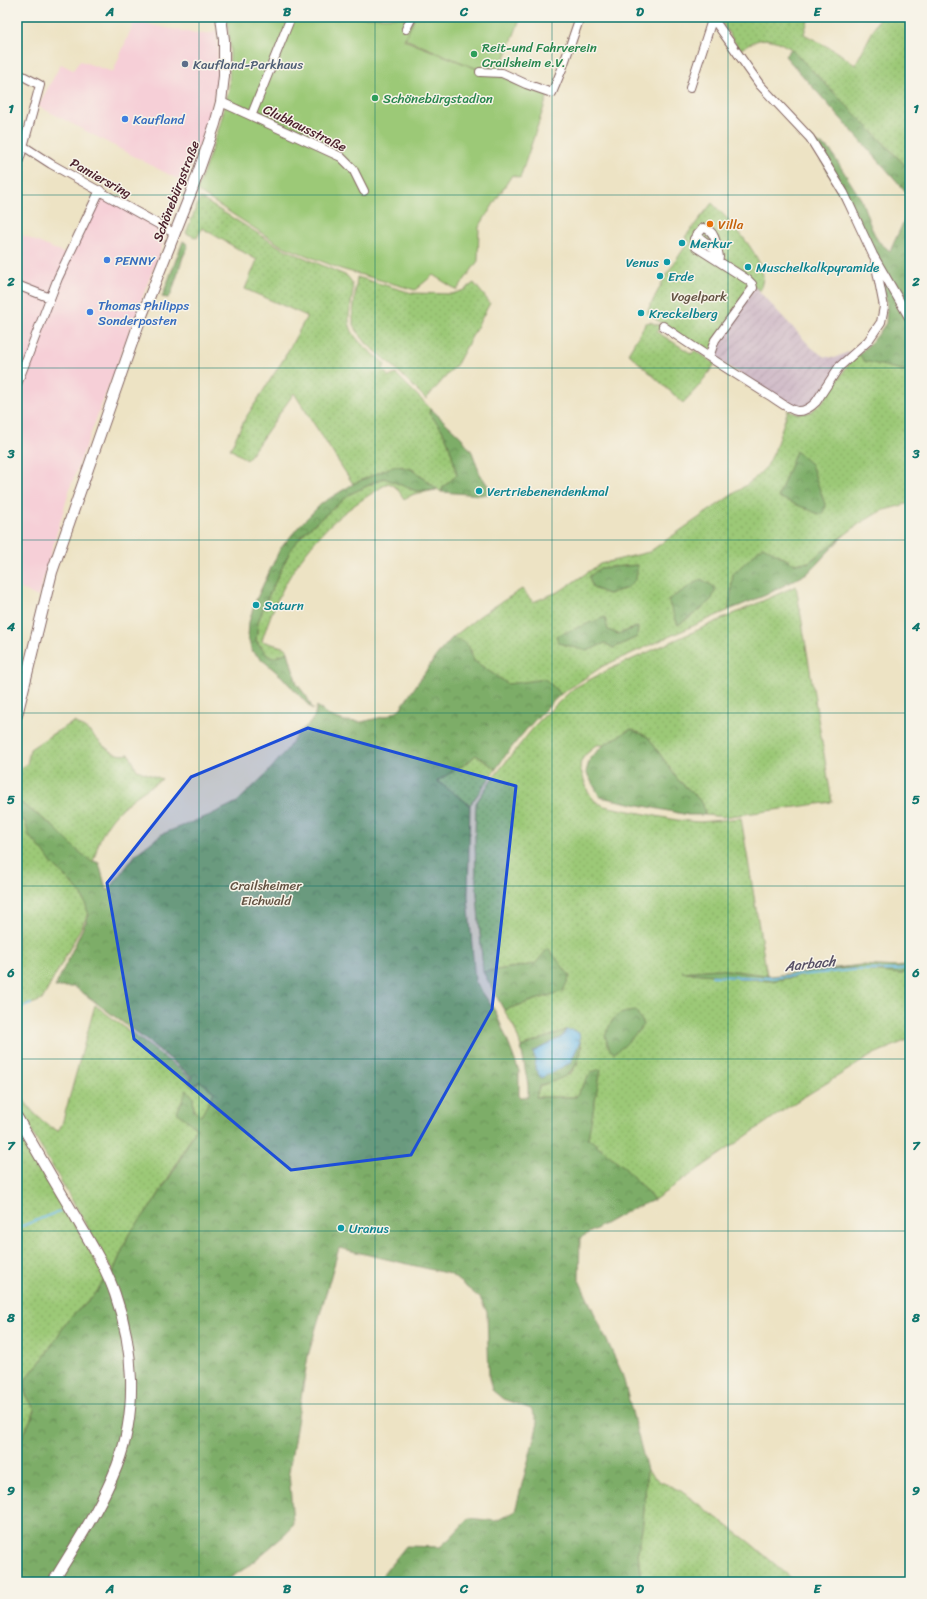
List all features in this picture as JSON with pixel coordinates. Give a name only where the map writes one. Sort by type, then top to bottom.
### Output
[{"type":"main road","name":"Schönebürgstraße","points":[[17,715],[52,572],[139,323],[208,148],[221,102],[224,76],[224,40],[221,17]]},
{"type":"main road","points":[[17,1117],[86,1235],[115,1293],[126,1334],[131,1373],[130,1400],[126,1433],[117,1466],[100,1503],[53,1582]]},
{"type":"street","points":[[252,114],[291,17]]},
{"type":"street","points":[[406,29],[412,17]]},
{"type":"street","points":[[480,72],[502,73],[526,84],[552,93],[580,17]]},
{"type":"street","points":[[690,88],[712,17]]},
{"type":"street","points":[[712,17],[760,85],[810,138],[844,192],[873,255],[910,319]]},
{"type":"street","points":[[17,73],[40,85],[20,145],[17,166]]},
{"type":"street","name":"Clubhausstraße","points":[[221,102],[252,114],[341,157],[354,169],[364,192]]},
{"type":"street","name":"Pamiersring","points":[[20,145],[174,233]]},
{"type":"street","points":[[17,384],[67,258],[100,190]]},
{"type":"street","points":[[709,357],[715,340],[753,288],[752,284],[748,280],[718,261],[695,245],[694,242],[696,235],[703,228],[710,231],[714,238],[718,261]]},
{"type":"street","points":[[663,326],[792,409],[802,411],[811,406],[820,396],[839,367],[868,341],[881,322],[884,307],[873,255]]},
{"type":"street","points":[[17,285],[50,298]]},
{"type":"highlighted area","points":[[308,728],[516,786],[492,1009],[411,1155],[291,1170],[134,1039],[107,883],[191,777]]},
{"type":"shaded area","name":"Kaufland","points":[[134,22],[200,34],[212,33],[216,30],[218,49],[217,82],[208,124],[185,183],[38,106],[61,64],[73,70],[80,61],[113,72]]},
{"type":"shaded area","points":[[101,195],[167,233],[71,485],[38,597],[17,587],[17,233],[70,256]]},
{"type":"shaded area","points":[[755,287],[811,347],[823,356],[834,358],[853,350],[816,399],[803,409],[790,405],[710,355],[727,325]]},
{"type":"green space","name":"Schönebürgstadion","points":[[227,17],[414,17],[404,40],[480,70],[405,39],[415,17],[521,17],[501,68],[486,70],[548,95],[520,178],[512,175],[479,227],[478,261],[457,290],[433,275],[415,290],[341,269],[280,245],[197,191],[220,125],[229,89],[230,46]]},
{"type":"green space","points":[[718,17],[757,17],[764,20],[765,17],[809,17],[804,34],[839,53],[855,65],[880,17],[910,17],[910,170],[791,49],[777,42],[765,39],[753,42],[740,50]]},
{"type":"green space","points":[[791,49],[910,170],[910,196],[785,56]]},
{"type":"green space","points":[[810,138],[830,150],[861,199],[871,227],[878,241],[890,251],[910,208],[910,370],[901,370],[864,361],[859,354],[877,336],[886,323],[887,302],[873,255]]},
{"type":"green space","points":[[200,198],[280,247],[347,276],[353,287],[349,320],[355,337],[385,364],[383,370],[389,377],[396,374],[430,408],[429,414],[445,435],[457,475],[443,487],[441,492],[412,469],[397,466],[353,484],[294,393],[247,460],[230,449],[245,419],[283,360],[307,316],[245,289],[257,260],[202,228],[197,238],[186,233]]},
{"type":"green space","name":"Vogelpark","points":[[712,203],[735,227],[750,247],[761,267],[763,276],[760,291],[755,287],[750,287],[708,355],[648,314],[648,310],[666,275],[685,247],[691,244],[685,237]]},
{"type":"green space","points":[[183,241],[188,247],[183,257],[171,295],[168,298],[162,297]]},
{"type":"green space","points":[[357,277],[412,293],[452,294],[464,290],[474,283],[490,303],[457,364],[426,399],[393,366],[366,343],[355,328],[353,324],[353,314]]},
{"type":"green space","points":[[650,322],[661,326],[657,332],[692,354],[695,350],[715,364],[698,387],[683,403],[628,353],[646,323]]},
{"type":"green space","points":[[859,354],[901,370],[910,370],[910,503],[881,511],[859,524],[809,562],[794,564],[781,556],[733,574],[729,610],[603,666],[561,694],[545,679],[508,685],[473,660],[471,650],[452,638],[481,615],[522,589],[533,602],[560,591],[600,564],[649,552],[752,481],[767,466],[774,452],[788,410],[798,414],[811,412],[823,401],[850,362]],"holes":[[[637,565],[627,588],[608,594],[593,588],[600,568]],[[712,599],[697,612],[678,625],[668,600]],[[604,617],[608,630],[618,634],[637,627],[637,637],[613,648],[605,643]]]},
{"type":"green space","points":[[430,408],[461,437],[472,452],[480,474],[493,493],[481,495],[441,492],[443,487],[457,475],[448,442],[441,428],[429,414]]},
{"type":"green space","points":[[796,451],[811,464],[826,507],[821,515],[778,497]]},
{"type":"green space","points":[[397,466],[411,469],[437,489],[416,491],[384,478],[350,494],[306,531],[292,547],[267,599],[258,622],[256,641],[268,656],[273,658],[288,652],[297,684],[307,697],[313,710],[281,676],[252,651],[248,638],[249,622],[255,602],[280,549],[300,525],[322,503],[353,484]]},
{"type":"green space","points":[[384,478],[416,491],[436,490],[414,494],[404,499],[396,487],[388,483],[350,508],[329,526],[306,552],[288,579],[280,594],[262,641],[286,648],[288,652],[273,658],[268,656],[256,640],[258,622],[267,599],[292,547],[306,531],[350,494]]},
{"type":"green space","points":[[844,535],[809,572],[766,595],[729,610],[733,574],[763,546],[794,564],[809,562]]},
{"type":"green space","points":[[638,565],[636,579],[627,588],[608,594],[593,588],[589,577],[600,568]]},
{"type":"green space","points":[[701,579],[716,588],[712,599],[697,612],[678,625],[668,600]]},
{"type":"green space","points":[[796,586],[832,802],[724,817],[705,815],[703,804],[678,780],[648,737],[631,729],[604,745],[597,745],[585,755],[581,761],[580,767],[588,792],[595,801],[604,806],[677,820],[700,822],[741,818],[767,975],[718,969],[685,972],[771,981],[844,968],[901,974],[910,971],[910,1039],[874,1054],[794,1103],[654,1200],[624,1167],[588,1138],[591,1072],[576,1097],[536,1097],[540,1086],[571,1073],[577,1064],[582,1048],[580,1042],[566,1030],[521,1047],[515,1029],[504,1010],[563,991],[536,964],[483,972],[476,883],[476,803],[492,779],[539,721],[574,688],[608,670]]},
{"type":"green space","points":[[605,617],[608,630],[618,634],[638,627],[637,637],[613,648],[605,643],[587,651],[559,643],[556,636]]},
{"type":"green space","name":"Crailsheimer Eichwald","points":[[452,638],[467,645],[471,651],[473,660],[508,684],[545,679],[561,694],[526,730],[496,769],[476,755],[467,763],[437,781],[470,805],[468,897],[475,981],[495,1011],[519,1071],[519,1097],[528,1097],[528,1085],[521,1047],[566,1030],[562,1037],[533,1052],[536,1060],[535,1068],[570,1063],[580,1042],[581,1050],[576,1065],[564,1077],[540,1086],[536,1097],[576,1097],[591,1072],[601,1069],[588,1138],[624,1167],[654,1200],[628,1211],[580,1238],[579,1280],[622,1373],[647,1470],[643,1522],[638,1551],[641,1582],[377,1582],[406,1546],[440,1547],[469,1518],[496,1521],[515,1511],[538,1423],[531,1409],[503,1399],[492,1390],[489,1378],[487,1312],[480,1298],[450,1274],[339,1248],[308,1356],[289,1472],[293,1523],[286,1534],[247,1567],[224,1582],[17,1582],[17,1449],[35,1410],[25,1393],[25,1380],[44,1357],[68,1320],[96,1293],[105,1279],[113,1272],[129,1234],[152,1205],[174,1170],[196,1128],[177,1112],[187,1090],[193,1097],[194,1111],[201,1116],[214,1092],[200,1081],[193,1087],[188,1082],[193,1078],[158,1049],[75,987],[55,987],[89,915],[82,895],[52,864],[43,851],[29,836],[25,821],[17,818],[17,800],[54,827],[76,849],[92,862],[94,861],[99,863],[108,891],[136,854],[162,834],[210,815],[237,802],[267,773],[285,752],[299,732],[309,724],[314,717],[317,706],[329,716],[345,721],[361,722],[387,716],[400,709],[436,656]]},
{"type":"green space","points":[[74,722],[91,733],[103,746],[112,752],[123,755],[129,754],[137,770],[162,779],[133,798],[110,821],[98,845],[92,863],[54,827],[17,800],[17,772],[27,764],[30,749]]},
{"type":"green space","points":[[631,729],[648,737],[678,780],[703,804],[705,815],[688,815],[600,797],[586,772],[590,758],[604,745]]},
{"type":"green space","points":[[476,755],[496,769],[470,805],[437,781],[467,763]]},
{"type":"green space","points":[[17,818],[25,821],[52,864],[82,895],[89,913],[42,1000],[17,1010]]},
{"type":"green space","points":[[548,948],[570,976],[563,991],[504,1010],[483,972],[535,964]]},
{"type":"green space","points":[[910,963],[910,971],[901,974],[844,968],[771,981],[682,972],[718,969],[771,976],[861,965],[898,967]]},
{"type":"green space","points":[[95,1005],[192,1079],[188,1082],[193,1087],[200,1081],[214,1092],[201,1117],[194,1111],[193,1097],[187,1090],[196,1128],[152,1205],[129,1234],[113,1272],[17,1105],[17,1089],[34,1113],[45,1123],[58,1131],[62,1124]]},
{"type":"green space","points":[[636,1011],[644,1025],[624,1046],[614,1053],[610,1050],[605,1036],[610,1024],[615,1017],[623,1013]]},
{"type":"green space","points":[[17,1125],[45,1177],[57,1193],[105,1279],[96,1293],[68,1320],[44,1357],[25,1380],[25,1393],[35,1410],[17,1449]]},
{"type":"green space","points":[[647,1470],[659,1481],[681,1491],[749,1542],[796,1582],[641,1582],[638,1551],[643,1522]]},
{"type":"water","points":[[566,1030],[573,1030],[579,1033],[580,1042],[570,1063],[541,1078],[535,1068],[536,1060],[533,1052],[562,1037]]},
{"type":"waterway","name":"Aarbach","points":[[712,976],[768,978],[854,970],[898,970],[910,966]]},
{"type":"waterway","points":[[17,1009],[31,1004]]},
{"type":"waterway","points":[[17,1228],[60,1211]]},
{"type":"place","name":"Reit-und Fahrverein Crailsheim e.V.","points":[[474,54]]},
{"type":"place","name":"Kaufland-Parkhaus","points":[[185,64]]},
{"type":"place","name":"Schönebürgstadion","points":[[375,98]]},
{"type":"place","name":"Kaufland","points":[[125,119]]},
{"type":"place","name":"Villa","points":[[710,224]]},
{"type":"place","name":"Merkur","points":[[682,243]]},
{"type":"place","name":"PENNY","points":[[107,260]]},
{"type":"place","name":"Venus","points":[[667,262]]},
{"type":"place","name":"Muschelkalkpyramide","points":[[748,267]]},
{"type":"place","name":"Erde","points":[[660,276]]},
{"type":"place","name":"Thomas Philipps Sonderposten","points":[[90,312]]},
{"type":"place","name":"Kreckelberg","points":[[641,313]]},
{"type":"place","name":"Vertriebenendenkmal","points":[[479,491]]},
{"type":"place","name":"Saturn","points":[[256,605]]},
{"type":"place","name":"Uranus","points":[[341,1228]]}]
